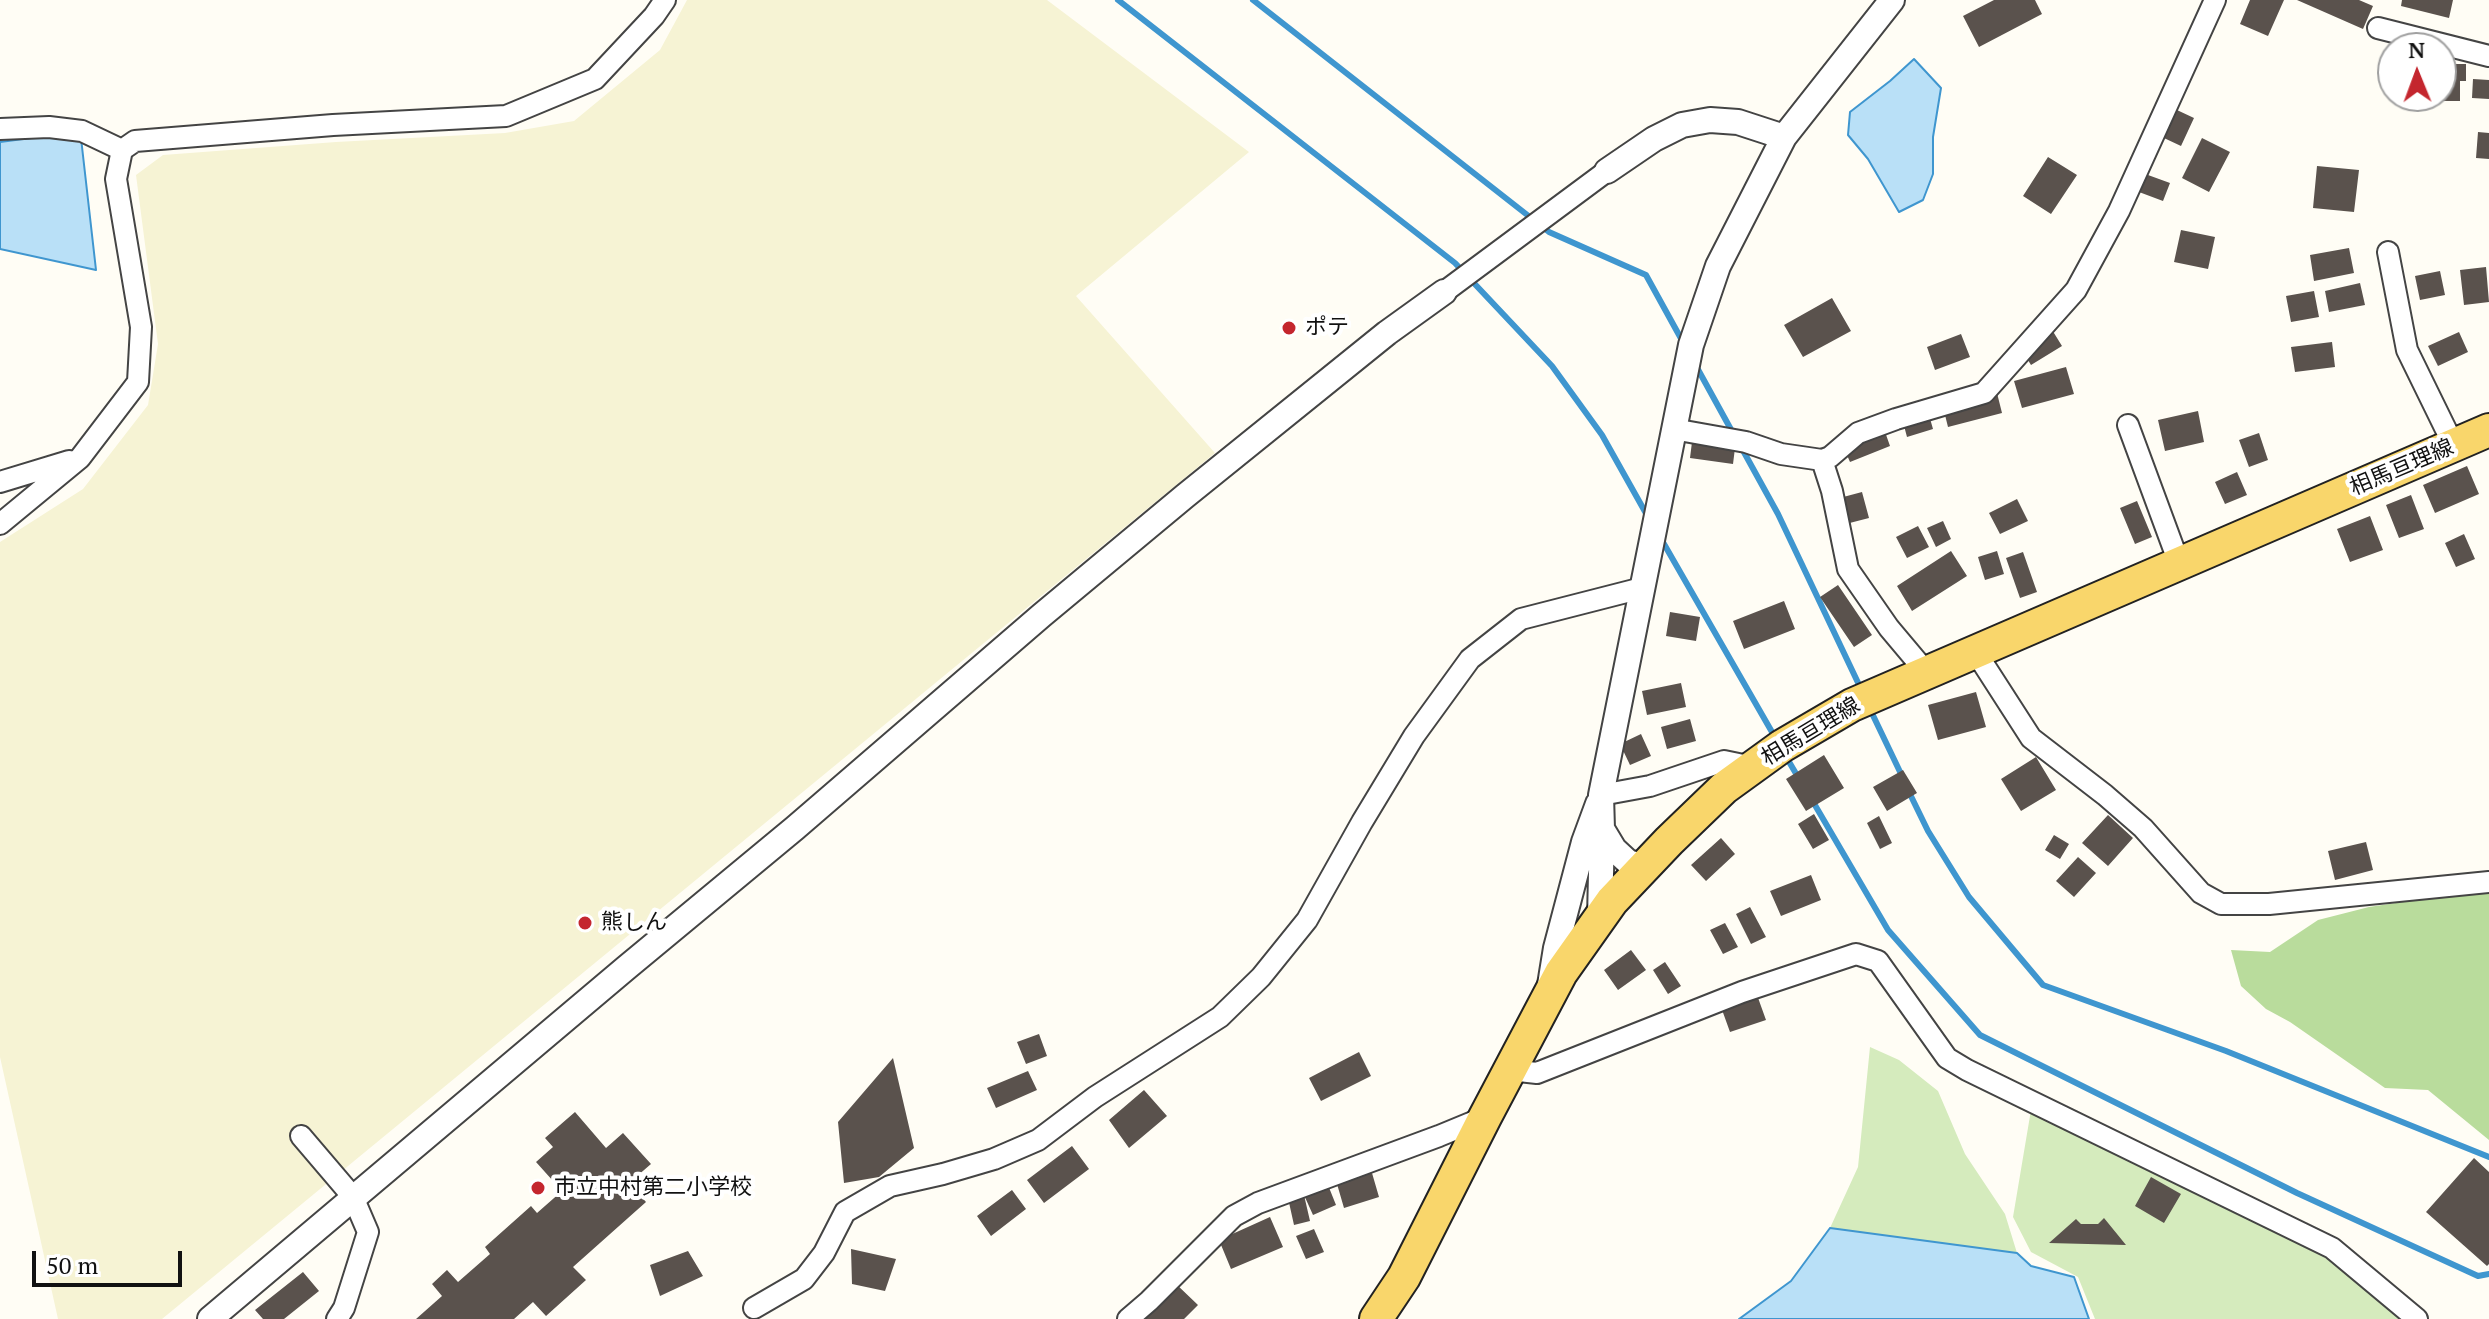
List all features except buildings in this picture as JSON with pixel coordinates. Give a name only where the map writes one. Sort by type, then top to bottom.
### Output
[{"type":"main road","name":"相馬亘理線","points":[[1376,1319],[1404,1277],[1561,973],[1612,901],[1724,788],[1782,746],[1852,705],[2489,430]]},
{"type":"street","points":[[0,524],[80,458],[138,382],[141,327],[116,179],[122,150],[135,141],[333,125],[506,116],[595,79],[665,0]]},
{"type":"street","points":[[1547,999],[1556,948],[1584,842],[1601,795],[1691,345],[1718,266],[1784,137],[1892,0]]},
{"type":"street","points":[[1673,429],[1746,442],[1781,454],[1822,460],[1830,457],[1858,433],[1984,393],[2076,290],[2119,211],[2215,0]]},
{"type":"street","points":[[2378,28],[2489,56]]},
{"type":"street","points":[[210,1319],[795,828],[1042,615],[1387,333],[1607,171],[1654,139],[1682,125],[1710,120],[1738,122],[1784,137]]},
{"type":"street","points":[[0,129],[49,127],[82,131],[122,150]]},
{"type":"street","points":[[2388,252],[2407,350],[2454,446]]},
{"type":"street","points":[[2128,425],[2179,563]]},
{"type":"street","points":[[0,482],[80,458]]},
{"type":"street","points":[[1822,460],[1832,491],[1848,569],[1889,628],[1926,672]]},
{"type":"street","points":[[754,1308],[804,1279],[824,1253],[845,1212],[890,1186],[994,1159],[1038,1140],[1095,1097],[1220,1017],[1261,977],[1307,920],[1414,736],[1470,659],[1521,619],[1642,588]]},
{"type":"street","points":[[1975,651],[2031,738],[2143,828],[2201,893],[2221,904],[2269,904],[2489,882]]},
{"type":"street","points":[[1601,795],[1650,786],[1724,761],[1753,767]]},
{"type":"street","points":[[1600,918],[1601,795]]},
{"type":"street","points":[[1602,829],[1614,849],[1628,862],[1645,867]]},
{"type":"street","points":[[1510,1070],[1537,1073],[1742,992],[1856,954],[1878,961],[1947,1058],[2332,1248],[2417,1319]]},
{"type":"street","points":[[1128,1319],[1234,1216],[1258,1203],[1485,1117]]},
{"type":"street","points":[[301,1136],[353,1197],[368,1232],[344,1308],[337,1319]]},
{"type":"shaded area","points":[[687,0],[1047,0],[1249,152],[1076,296],[1215,453],[162,1319],[58,1319],[0,1057],[0,542],[83,489],[148,405],[158,344],[136,175],[163,155],[505,133],[574,121],[660,50]]},
{"type":"green space","points":[[2489,889],[2489,1140],[2428,1090],[2385,1088],[2290,1022],[2266,1009],[2241,986],[2231,950],[2270,952],[2318,920],[2369,907]]},
{"type":"green space","points":[[1870,1047],[1899,1060],[1938,1091],[1965,1154],[2005,1214],[2017,1253],[1830,1228],[1858,1167]]},
{"type":"green space","points":[[2031,1110],[2330,1258],[2402,1319],[2095,1319],[2078,1277],[2031,1252],[2013,1217]]},
{"type":"water","points":[[1914,59],[1941,88],[1933,137],[1933,174],[1923,200],[1899,212],[1868,159],[1848,135],[1850,112]]},
{"type":"water","points":[[31,138],[81,138],[96,270],[0,249],[0,142]]},
{"type":"water","points":[[1830,1228],[2017,1253],[2031,1266],[2074,1277],[2089,1319],[1739,1319],[1791,1281]]},
{"type":"waterway","points":[[1118,0],[1455,263],[1552,366],[1602,435],[1648,517]]},
{"type":"waterway","points":[[1253,0],[1549,232],[1646,275],[1684,344]]},
{"type":"waterway","points":[[1695,364],[1734,435]]},
{"type":"waterway","points":[[1740,445],[1778,514],[1861,689]]},
{"type":"waterway","points":[[1660,537],[1776,739]]},
{"type":"waterway","points":[[1869,707],[1902,776]]},
{"type":"waterway","points":[[1785,755],[1798,777]]},
{"type":"waterway","points":[[1908,790],[1928,831],[1969,897],[2043,985],[2226,1051],[2489,1157]]},
{"type":"waterway","points":[[1812,800],[1888,930],[1980,1035],[2297,1193],[2478,1276],[2489,1274]]},
{"type":"place","name":"ポテ","points":[[1289,328]]},
{"type":"place","name":"熊しん","points":[[585,923]]},
{"type":"place","name":"市立中村第二小学校","points":[[538,1188]]}]
